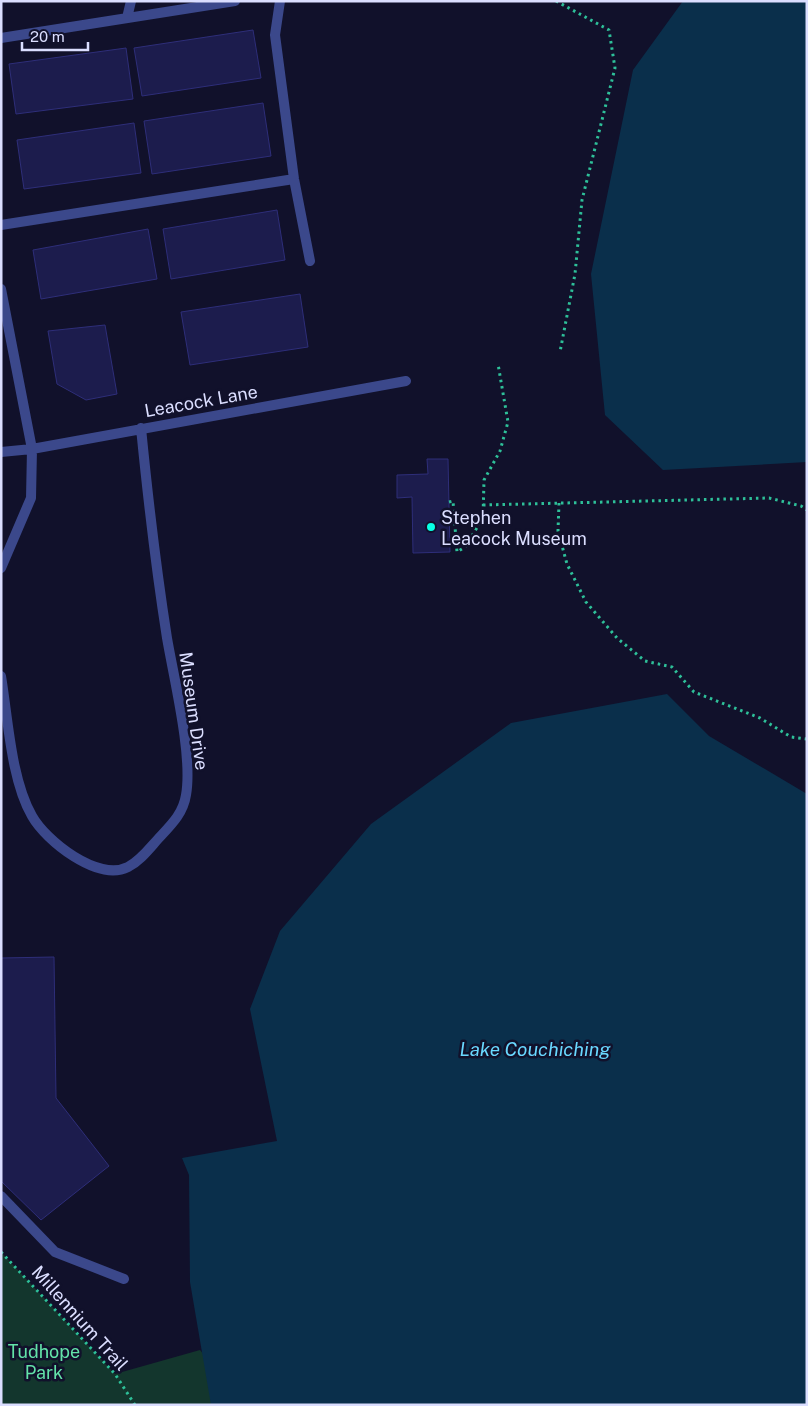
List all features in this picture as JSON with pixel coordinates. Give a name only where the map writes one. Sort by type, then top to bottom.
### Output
[{"type":"street","points":[[127,18],[131,1]]},
{"type":"street","points":[[1,38],[235,1]]},
{"type":"street","points":[[280,1],[275,34],[294,179],[310,261]]},
{"type":"street","points":[[1,225],[294,179]]},
{"type":"street","points":[[1,289],[32,449],[32,498],[1,568]]},
{"type":"street","name":"Leacock Lane","points":[[1,452],[32,449],[406,380]]},
{"type":"street","name":"Museum Drive","points":[[1,676],[16,772],[23,798],[32,818],[45,833],[84,863],[101,870],[114,871],[127,868],[138,861],[178,818],[183,806],[187,786],[186,750],[154,557],[141,428]]},
{"type":"street","points":[[1,1196],[55,1252],[124,1279]]},
{"type":"path","points":[[556,1],[609,30],[615,68],[582,200],[575,274],[560,352]]},
{"type":"path","points":[[449,502],[453,501],[457,552],[466,547],[483,518],[484,480],[500,451],[508,422],[498,364]]},
{"type":"path","points":[[483,505],[770,498],[801,506],[807,510]]},
{"type":"path","points":[[559,503],[558,531],[567,564],[586,602],[617,638],[645,661],[672,667],[694,692],[760,718],[792,737],[807,739]]},
{"type":"path","name":"Millennium Trail","points":[[1,1252],[115,1374],[135,1405]]},
{"type":"green space","name":"Tudhope Park","points":[[1,1252],[115,1374],[200,1350],[244,1405],[1,1405]]},
{"type":"water","points":[[683,1],[807,1],[807,462],[663,470],[605,415],[591,274],[633,70]]},
{"type":"water","name":"Lake Couchiching","points":[[667,694],[709,736],[807,794],[807,1405],[211,1405],[190,1282],[189,1175],[182,1158],[277,1141],[250,1009],[280,931],[371,824],[511,723]]},
{"type":"building","points":[[253,30],[261,78],[142,96],[134,48]]},
{"type":"building","points":[[126,48],[133,99],[16,114],[9,64]]},
{"type":"building","points":[[263,103],[271,156],[152,174],[144,121]]},
{"type":"building","points":[[134,123],[141,173],[24,189],[17,140]]},
{"type":"building","points":[[277,210],[285,260],[171,279],[163,229]]},
{"type":"building","points":[[148,229],[157,279],[41,299],[33,250]]},
{"type":"building","points":[[300,294],[308,347],[190,365],[181,312]]},
{"type":"building","points":[[105,325],[117,394],[86,400],[57,384],[48,331]]},
{"type":"building","name":"Stephen Leacock Museum","points":[[427,459],[448,459],[450,552],[413,553],[412,497],[397,498],[397,475],[428,474]]},
{"type":"building","points":[[54,957],[56,1098],[109,1166],[41,1220],[1,1181],[1,958]]},
{"type":"place","name":"Stephen Leacock Museum","points":[[431,527]]}]
